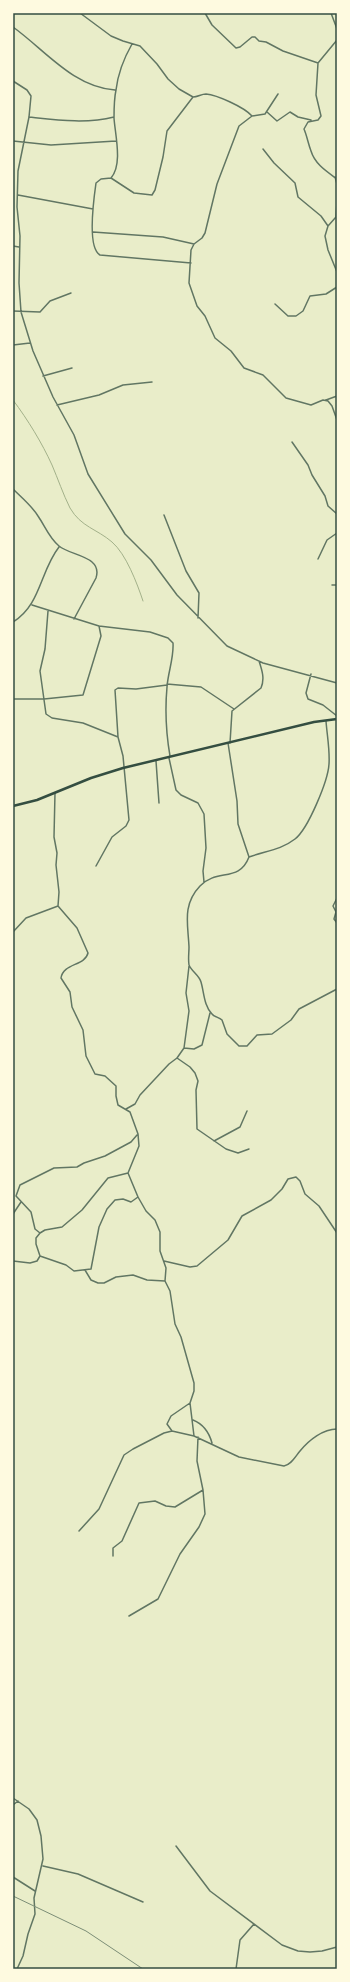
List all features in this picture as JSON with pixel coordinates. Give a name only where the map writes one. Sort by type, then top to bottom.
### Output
[{"type":"main road","points":[[13,806],[55,793],[91,778],[156,759],[337,718]]},
{"type":"street","points":[[80,13],[103,31],[140,46],[147,52],[168,79],[179,89],[193,97]]},
{"type":"street","points":[[205,13],[212,25],[236,48],[240,47],[252,37],[255,37],[259,41],[266,42],[283,51],[318,63]]},
{"type":"street","points":[[331,13],[337,29]]},
{"type":"street","points":[[13,27],[58,65],[91,84],[106,89],[116,90]]},
{"type":"street","points":[[266,112],[277,121],[290,112],[298,117],[318,120],[321,116],[316,95],[318,63],[337,40]]},
{"type":"street","points":[[112,178],[116,172],[118,150],[114,117],[116,90],[124,58],[132,44]]},
{"type":"street","points":[[13,81],[27,90],[31,96],[29,118],[18,171],[20,247],[19,282],[21,312],[30,343],[43,376],[74,436],[88,474],[125,534],[151,560],[170,586],[198,618],[227,646],[259,661],[337,682]]},
{"type":"street","points":[[191,263],[100,255],[96,253],[93,246],[92,232],[96,183],[101,179],[112,178],[134,192],[152,196],[155,190],[163,157],[167,131],[193,97],[204,94],[218,97],[246,111],[252,116]]},
{"type":"street","points":[[278,94],[262,116],[252,116],[239,126],[217,184],[205,233],[202,238],[194,244],[192,250],[189,283],[197,306],[205,316],[215,338],[231,351],[241,365],[263,375],[289,400],[311,405],[337,396]]},
{"type":"street","points":[[29,118],[60,121],[114,117]]},
{"type":"street","points":[[311,120],[306,124],[304,129],[311,152],[324,171],[336,178],[337,184]]},
{"type":"street","points":[[13,141],[68,145],[116,142]]},
{"type":"street","points":[[263,148],[274,163],[295,182],[298,197],[321,216],[328,226]]},
{"type":"street","points":[[18,195],[93,209]]},
{"type":"street","points":[[337,202],[336,217],[328,226],[326,236],[328,250],[337,272]]},
{"type":"street","points":[[92,232],[163,237],[194,244]]},
{"type":"street","points":[[13,246],[20,247]]},
{"type":"street","points":[[275,304],[288,316],[296,316],[303,311],[310,296],[314,294],[326,294],[337,287]]},
{"type":"street","points":[[13,311],[40,312],[50,301],[71,293]]},
{"type":"street","points":[[13,345],[30,343]]},
{"type":"street","points":[[43,376],[72,368]]},
{"type":"street","points":[[57,405],[99,395],[123,385],[152,382]]},
{"type":"street","points":[[326,400],[330,403],[337,420]]},
{"type":"street","points":[[292,442],[308,465],[325,496],[328,506],[337,514]]},
{"type":"street","points":[[13,489],[37,514],[49,534],[60,547],[90,560],[98,570],[96,578],[74,619]]},
{"type":"street","points":[[164,515],[186,571],[199,593],[198,618]]},
{"type":"street","points":[[318,559],[327,540],[337,533]]},
{"type":"street","points":[[13,622],[24,615],[32,605],[51,558],[60,547]]},
{"type":"street","points":[[332,585],[337,585]]},
{"type":"street","points":[[32,605],[99,626],[150,632],[170,640],[173,643],[173,656],[167,684],[166,706],[169,756],[176,790],[181,795],[198,803],[204,814],[206,848],[203,872],[204,882]]},
{"type":"street","points":[[48,611],[46,649],[40,672],[46,714],[49,716],[83,723],[118,737]]},
{"type":"street","points":[[13,698],[44,699],[81,696],[84,694],[101,636],[99,626]]},
{"type":"street","points":[[126,1109],[135,1104],[140,1095],[169,1064],[177,1058],[184,1048],[188,1011],[186,993],[190,965],[186,922],[187,913],[194,894],[204,882],[218,876],[240,871],[244,868],[249,857],[238,824],[237,801],[229,743],[231,717],[234,709],[261,688],[263,679],[259,661]]},
{"type":"street","points":[[311,674],[306,694],[308,699],[323,705],[337,718]]},
{"type":"street","points":[[96,866],[112,837],[126,826],[129,820],[128,791],[123,756],[118,737],[116,689],[167,684],[201,687],[234,709]]},
{"type":"street","points":[[249,857],[286,845],[296,838],[308,823],[328,770],[326,721]]},
{"type":"street","points":[[156,759],[159,803]]},
{"type":"street","points":[[55,793],[54,837],[58,853],[56,865],[59,892],[58,906],[77,928],[88,953],[86,958],[64,970],[61,978],[70,992],[74,1013],[83,1030],[86,1056],[95,1074],[105,1076],[114,1082],[117,1090],[116,1096],[118,1105],[126,1109],[132,1116],[138,1134],[139,1146],[128,1172],[146,1211],[159,1227],[161,1238],[160,1251],[166,1268],[165,1281],[170,1291],[175,1324],[181,1337],[194,1383],[194,1391],[190,1403],[194,1436]]},
{"type":"street","points":[[337,898],[333,906],[336,912],[334,919],[337,923]]},
{"type":"street","points":[[13,932],[26,918],[58,906]]},
{"type":"street","points":[[190,965],[201,982],[203,996],[210,1012],[222,1020],[230,1037],[239,1046],[243,1047],[246,1046],[256,1035],[272,1034],[291,1020],[299,1009],[337,989]]},
{"type":"street","points":[[184,1048],[194,1049],[202,1045],[210,1012]]},
{"type":"street","points":[[177,1058],[190,1067],[197,1076],[196,1127],[200,1132],[233,1152],[242,1152],[249,1149]]},
{"type":"street","points":[[214,1140],[240,1127],[247,1111]]},
{"type":"street","points":[[40,1233],[35,1229],[31,1212],[16,1196],[20,1185],[27,1180],[54,1168],[77,1167],[105,1156],[131,1142],[138,1134]]},
{"type":"street","points":[[40,1256],[36,1244],[36,1238],[40,1233],[45,1230],[62,1227],[82,1210],[108,1178],[128,1172]]},
{"type":"street","points":[[164,1261],[190,1267],[197,1266],[226,1243],[242,1216],[271,1200],[282,1189],[288,1179],[292,1177],[296,1177],[300,1181],[305,1194],[319,1206],[337,1233]]},
{"type":"street","points":[[40,1256],[66,1265],[74,1271],[85,1270],[92,1267],[92,1256],[99,1227],[111,1203],[119,1199],[134,1202],[138,1196]]},
{"type":"street","points":[[13,1214],[21,1202]]},
{"type":"street","points":[[13,1260],[34,1262],[40,1256]]},
{"type":"street","points":[[85,1270],[91,1280],[98,1283],[104,1283],[116,1277],[133,1275],[147,1280],[165,1281]]},
{"type":"street","points":[[172,1431],[167,1424],[168,1419],[190,1403]]},
{"type":"street","points":[[193,1420],[201,1423],[210,1435],[213,1444]]},
{"type":"street","points":[[79,1531],[99,1508],[124,1455],[132,1449],[172,1431],[198,1437],[239,1457],[286,1466],[301,1450],[323,1432],[328,1429],[337,1429]]},
{"type":"street","points":[[129,1616],[158,1598],[180,1554],[199,1527],[205,1514],[203,1490],[197,1461],[198,1437]]},
{"type":"street","points":[[113,1556],[113,1548],[122,1541],[139,1503],[155,1501],[166,1506],[175,1506],[203,1490]]},
{"type":"street","points":[[13,1798],[33,1813],[39,1827],[43,1852],[43,1866],[33,1902],[35,1914],[28,1934],[23,1956],[17,1969]]},
{"type":"street","points":[[13,1805],[18,1801]]},
{"type":"street","points":[[176,1846],[210,1891],[282,1945],[298,1951],[322,1951],[337,1947]]},
{"type":"street","points":[[43,1866],[78,1874],[143,1902]]},
{"type":"street","points":[[13,1877],[35,1891]]},
{"type":"street","points":[[236,1969],[240,1940],[254,1924]]},
{"type":"waterway","points":[[13,400],[44,448],[70,508],[79,520],[117,547],[130,569],[143,601]]},
{"type":"railway","points":[[13,1896],[86,1931],[143,1969]]}]
